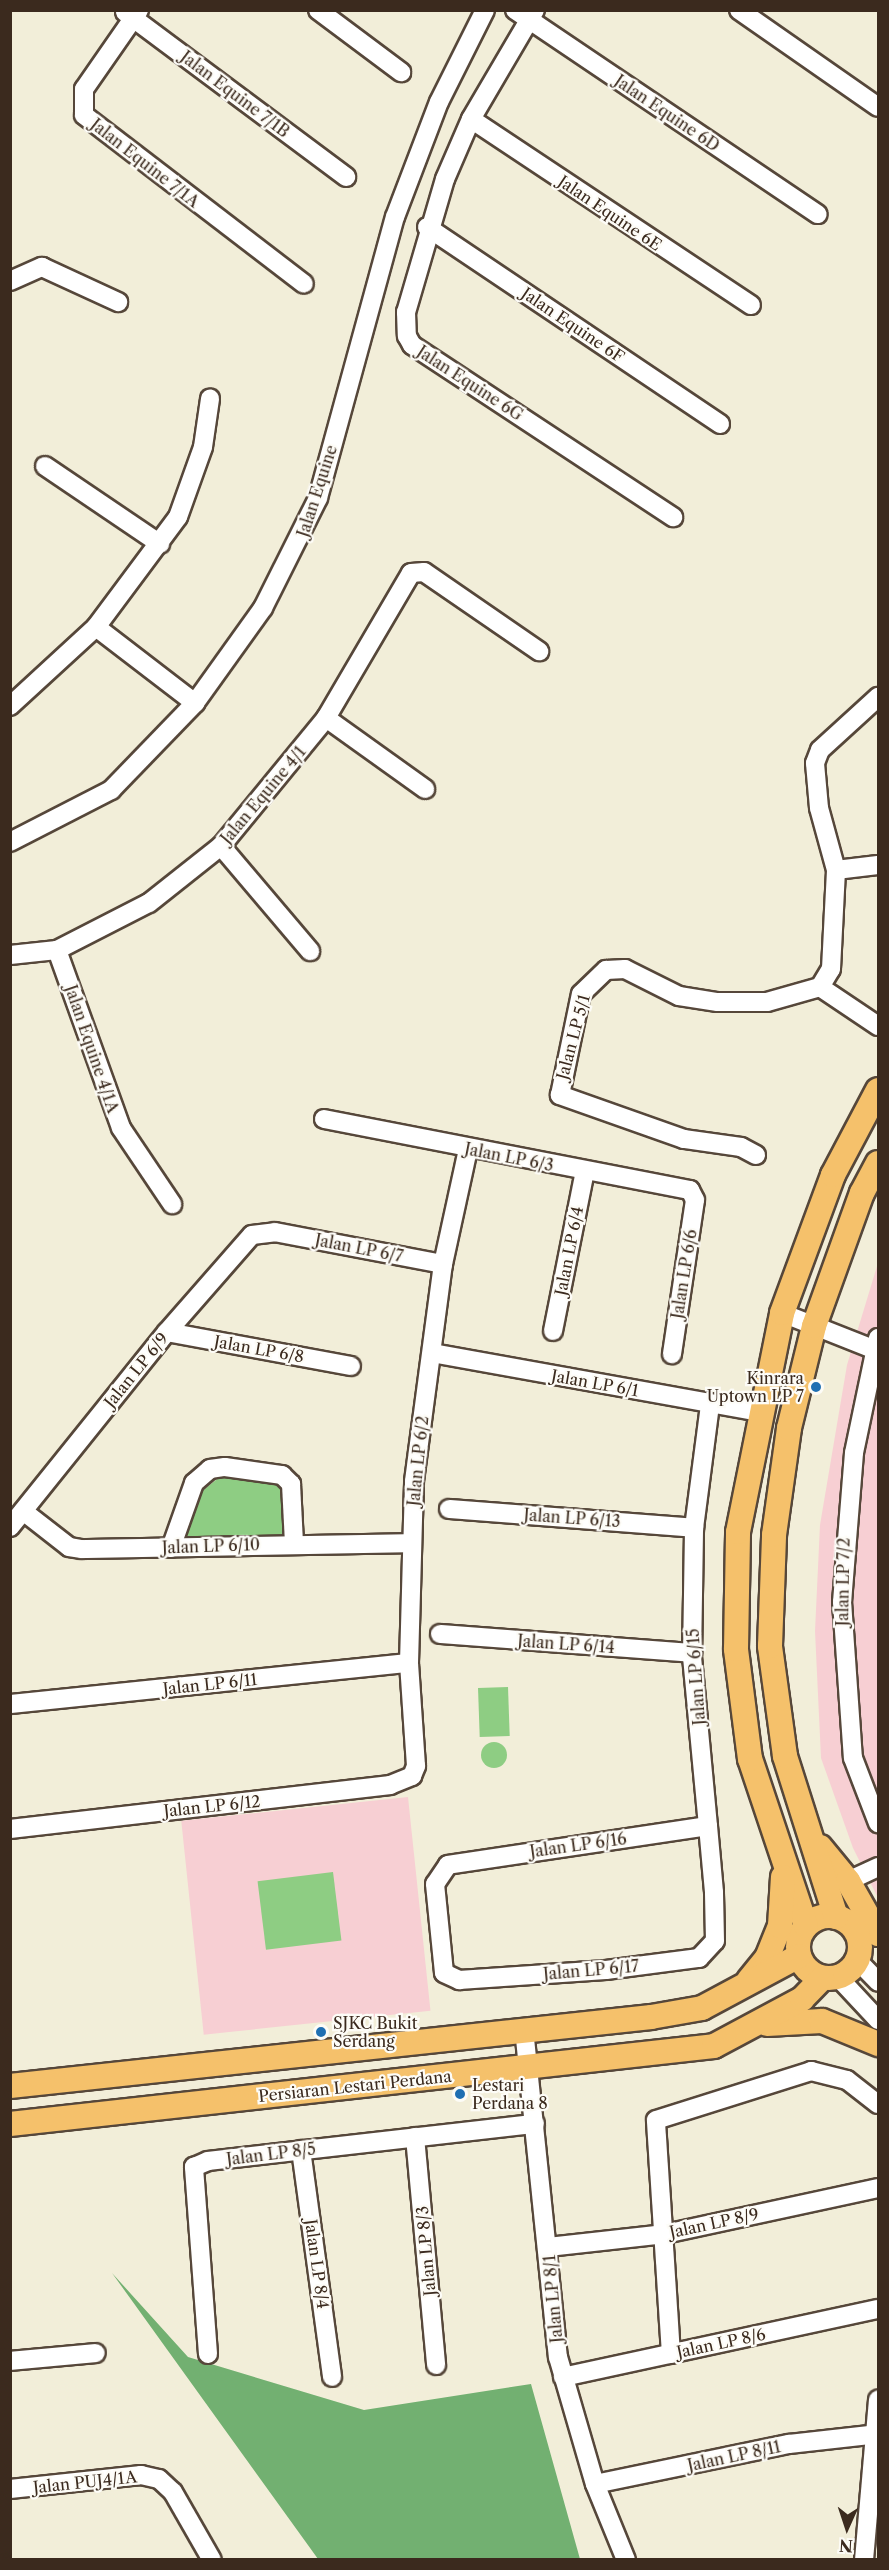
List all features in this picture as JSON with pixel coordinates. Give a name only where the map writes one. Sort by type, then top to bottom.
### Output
[{"type":"main road","points":[[806,1926],[820,1917],[836,1917],[858,1933],[858,1961],[830,1978],[807,1970],[799,1956],[806,1926],[750,1759],[736,1649],[738,1532],[759,1412],[782,1313],[833,1175],[879,1090]]},
{"type":"main road","points":[[836,1917],[814,1841],[785,1756],[770,1617],[784,1461],[813,1326],[858,1203],[879,1163]]},
{"type":"main road","points":[[814,1841],[848,1881],[879,1934]]},
{"type":"main road","points":[[742,1989],[767,1959],[780,1926],[783,1859]]},
{"type":"main road","points":[[10,2086],[702,2008],[742,1989],[799,1956]]},
{"type":"main road","name":"Persiaran Lestari Perdana","points":[[10,2124],[714,2046],[761,2024],[802,1999],[830,1978]]},
{"type":"main road","points":[[761,2024],[822,2021],[879,2044]]},
{"type":"main road","points":[[105,2075],[111,2113]]},
{"type":"street","points":[[318,10],[401,72]]},
{"type":"street","name":"Jalan Equine","points":[[10,842],[111,790],[195,703],[263,608],[307,526],[395,217],[439,102],[485,10]]},
{"type":"street","name":"Jalan Equine 6D","points":[[515,10],[533,16],[818,214]]},
{"type":"street","points":[[739,10],[879,107]]},
{"type":"street","name":"Jalan Equine 7/1B","points":[[132,13],[345,177]]},
{"type":"street","name":"Jalan Equine 7/1A","points":[[132,13],[84,89],[84,116],[304,284]]},
{"type":"street","name":"Jalan Equine 6G","points":[[533,16],[471,119],[427,227],[406,312],[412,345],[673,517]]},
{"type":"street","name":"Jalan Equine 6E","points":[[471,119],[751,305]]},
{"type":"street","name":"Jalan Equine 6F","points":[[427,227],[720,424]]},
{"type":"street","points":[[10,281],[42,267],[118,302]]},
{"type":"street","points":[[10,706],[96,627],[160,544],[191,490],[210,399]]},
{"type":"street","points":[[45,466],[160,544]]},
{"type":"street","name":"Jalan Equine 4/1","points":[[10,955],[57,950],[149,903],[221,846],[326,718],[415,571],[424,572],[539,651]]},
{"type":"street","points":[[96,627],[195,703]]},
{"type":"street","points":[[879,697],[820,750],[815,763],[819,808],[836,870],[831,969],[820,987],[879,1026]]},
{"type":"street","points":[[326,718],[425,789]]},
{"type":"street","points":[[221,846],[310,951]]},
{"type":"street","points":[[836,870],[879,865]]},
{"type":"street","name":"Jalan Equine 4/1A","points":[[57,950],[121,1128],[172,1204]]},
{"type":"street","name":"Jalan LP 5/1","points":[[756,1155],[741,1147],[684,1139],[560,1095],[581,994],[606,970],[625,969],[679,996],[718,1002],[767,1002],[820,987]]},
{"type":"street","name":"Jalan LP 6/3","points":[[324,1119],[694,1194]]},
{"type":"street","name":"Jalan LP 6/2","points":[[412,1776],[416,1753],[409,1663],[410,1543],[443,1264],[468,1149]]},
{"type":"street","name":"Jalan LP 6/4","points":[[553,1331],[585,1171]]},
{"type":"street","name":"Jalan LP 6/6","points":[[672,1354],[694,1194]]},
{"type":"street","name":"Jalan LP 6/9","points":[[10,1527],[166,1332],[242,1243],[262,1231],[275,1232]]},
{"type":"street","name":"Jalan LP 6/7","points":[[275,1232],[443,1264]]},
{"type":"street","points":[[782,1313],[813,1326],[877,1346]]},
{"type":"street","name":"Jalan LP 6/8","points":[[166,1332],[351,1365]]},
{"type":"street","name":"Jalan LP 7/2","points":[[877,1346],[844,1530],[842,1602],[853,1758],[879,1823]]},
{"type":"street","name":"Jalan LP 6/1","points":[[432,1353],[759,1412]]},
{"type":"street","name":"Jalan LP 6/15","points":[[710,1404],[694,1528],[692,1653],[716,1934],[711,1949]]},
{"type":"street","points":[[171,1548],[194,1484],[210,1469],[225,1467],[282,1475],[291,1484],[294,1544]]},
{"type":"street","name":"Jalan LP 6/13","points":[[449,1509],[694,1528]]},
{"type":"street","name":"Jalan LP 6/10","points":[[23,1511],[69,1547],[171,1548],[410,1543]]},
{"type":"street","name":"Jalan LP 6/14","points":[[440,1634],[692,1653]]},
{"type":"street","name":"Jalan LP 6/11","points":[[10,1704],[409,1663]]},
{"type":"street","name":"Jalan LP 6/12","points":[[10,1829],[379,1786],[412,1776]]},
{"type":"street","name":"Jalan LP 6/16","points":[[468,1980],[451,1978],[441,1963],[435,1884],[447,1864],[708,1826]]},
{"type":"street","points":[[848,1881],[879,1868]]},
{"type":"street","name":"Jalan LP 6/17","points":[[468,1980],[699,1958],[711,1949]]},
{"type":"street","points":[[858,1961],[879,1982]]},
{"type":"street","points":[[830,1978],[879,2020]]},
{"type":"street","name":"Jalan LP 8/1","points":[[524,2029],[563,2377],[595,2484],[626,2559]]},
{"type":"street","points":[[671,2354],[656,2120],[691,2104],[741,2097],[811,2071],[847,2080],[876,2101]]},
{"type":"street","name":"Jalan LP 8/5","points":[[208,2354],[194,2167],[301,2150],[536,2124]]},
{"type":"street","name":"Jalan LP 8/3","points":[[415,2137],[436,2365]]},
{"type":"street","name":"Jalan LP 8/4","points":[[301,2150],[332,2377]]},
{"type":"street","name":"Jalan LP 8/9","points":[[548,2247],[665,2234],[879,2188]]},
{"type":"street","name":"Jalan LP 8/6","points":[[563,2377],[879,2309]]},
{"type":"street","points":[[10,2361],[96,2353]]},
{"type":"street","points":[[859,2558],[877,2434],[879,2400]]},
{"type":"street","name":"Jalan LP 8/11","points":[[595,2484],[789,2444],[877,2434]]},
{"type":"street","name":"Jalan PUJ4/1A","points":[[10,2489],[141,2475],[159,2479],[173,2492],[212,2559]]},
{"type":"shaded area","points":[[878,1263],[878,1898],[853,1848],[821,1758],[815,1631],[820,1525],[847,1365]]},
{"type":"shaded area","points":[[408,1797],[430,2011],[204,2035],[181,1821]]},
{"type":"green space","points":[[221,1476],[275,1482],[287,1493],[286,1537],[183,1544],[188,1516],[202,1491]]},
{"type":"green space","points":[[508,1687],[510,1736],[480,1737],[478,1688]]},
{"type":"green space","points":[[494,1742],[503,1746],[507,1755],[503,1764],[494,1768],[485,1764],[481,1755],[485,1746]]},
{"type":"green space","points":[[333,1872],[341,1940],[266,1950],[258,1881]]},
{"type":"green space","points":[[112,2273],[188,2357],[364,2410],[531,2384],[580,2559],[318,2559]]},
{"type":"place","name":"Kinrara Uptown LP 7","points":[[816,1387]]},
{"type":"place","name":"SJKC Bukit Serdang","points":[[321,2032]]},
{"type":"place","name":"Lestari Perdana 8","points":[[460,2094]]}]
